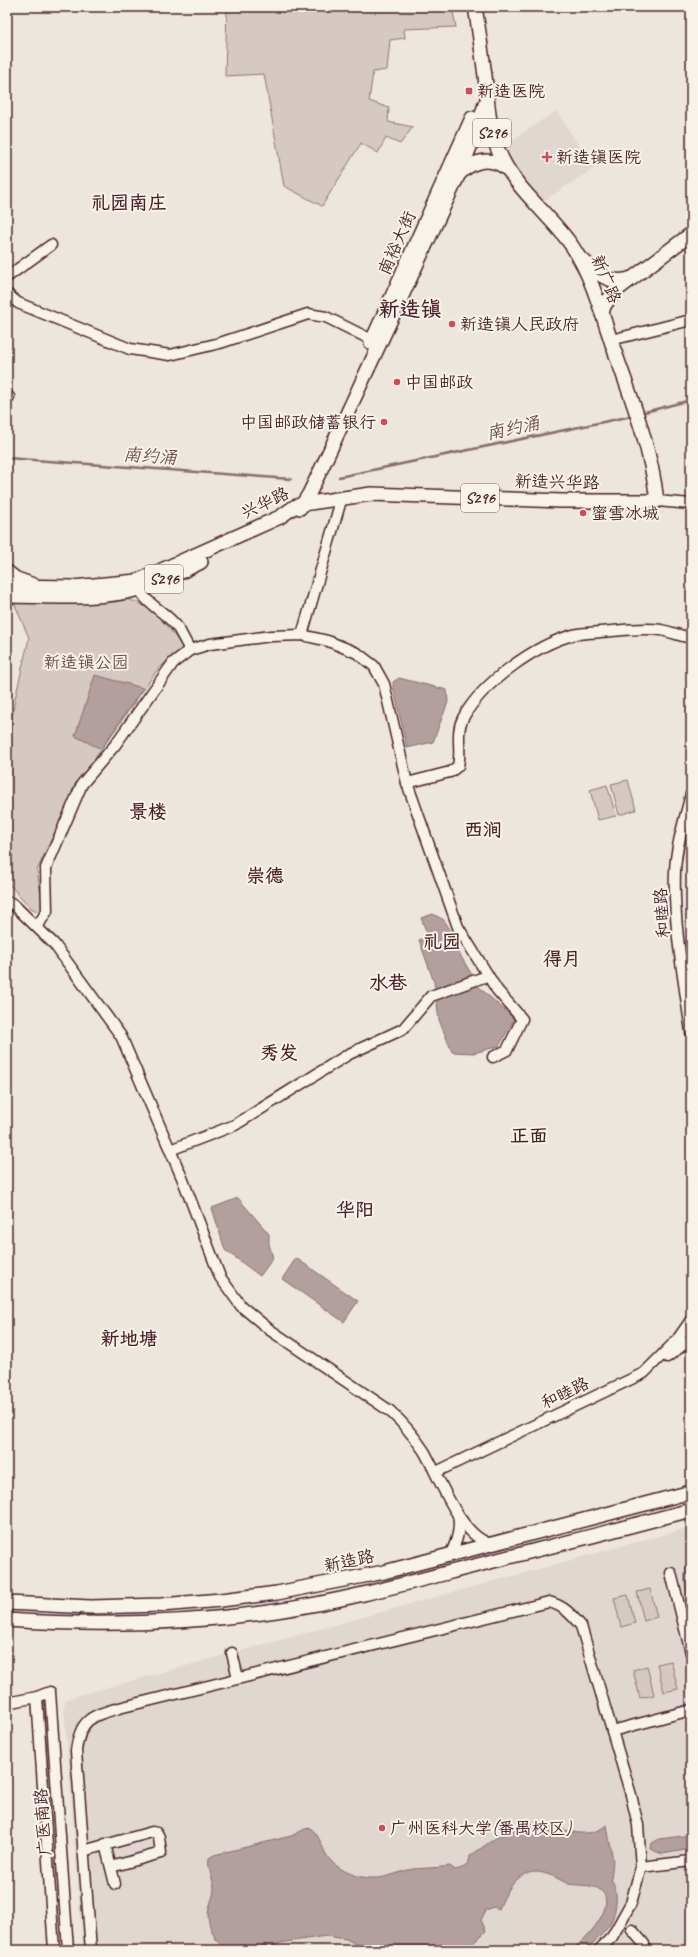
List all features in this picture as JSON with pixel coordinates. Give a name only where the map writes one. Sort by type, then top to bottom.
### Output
[{"type":"main road","name":"S296","points":[[475,7],[486,90]]},
{"type":"main road","name":"南裕大街","points":[[298,506],[469,127],[485,77]]},
{"type":"main road","name":"南裕大街","points":[[298,506],[325,461],[458,176],[483,114],[486,90]]},
{"type":"main road","name":"新广路","points":[[486,90],[490,127],[498,150],[510,172],[576,253],[602,314],[641,431],[654,481],[657,501]]},
{"type":"main road","points":[[458,176],[473,164],[488,160],[500,164],[510,172]]},
{"type":"main road","points":[[602,314],[604,306],[610,296],[691,234]]},
{"type":"main road","points":[[576,253],[596,273],[606,278],[623,281],[637,275]]},
{"type":"main road","name":"新造兴华路","points":[[298,506],[342,497],[371,494],[561,501],[657,501]]},
{"type":"main road","name":"兴华路","points":[[7,596],[86,596],[119,593],[280,517],[298,506]]},
{"type":"main road","name":"兴华路","points":[[7,586],[43,587],[138,585]]},
{"type":"main road","name":"新造路","points":[[7,1603],[110,1606],[221,1600],[328,1584],[450,1555],[691,1492]]},
{"type":"main road","name":"新造路","points":[[7,1620],[70,1624],[130,1624],[215,1618],[276,1611],[366,1594],[691,1510]]},
{"type":"street","points":[[7,277],[51,245]]},
{"type":"street","points":[[7,294],[18,303],[130,349],[170,355],[220,342],[308,314],[326,317],[372,340]]},
{"type":"street","points":[[611,340],[691,320]]},
{"type":"street","points":[[302,635],[342,497]]},
{"type":"street","name":"新造兴华路","points":[[657,501],[691,504]]},
{"type":"street","points":[[7,570],[16,577],[43,587]]},
{"type":"street","points":[[138,585],[145,599],[162,611],[178,628],[190,650]]},
{"type":"street","points":[[407,783],[450,772],[458,766],[460,758],[458,737],[463,718],[484,692],[509,667],[534,652],[574,635],[626,630],[660,630],[691,638]]},
{"type":"street","points":[[37,927],[47,910],[46,868],[82,784],[115,745],[173,663],[190,650],[236,640],[271,636],[302,635],[328,641],[357,653],[374,666],[384,684],[407,783],[458,927],[487,976],[522,1019],[507,1050],[493,1057]]},
{"type":"street","name":"和睦路","points":[[691,794],[682,830],[675,871],[678,928],[691,1032]]},
{"type":"street","points":[[7,902],[13,904],[54,944],[121,1036],[170,1150],[220,1277],[241,1306],[270,1330],[390,1412],[405,1425],[423,1450],[436,1472],[458,1515],[474,1534],[484,1541],[493,1544]]},
{"type":"street","points":[[170,1150],[235,1124],[349,1054],[403,1029],[431,996],[487,976]]},
{"type":"street","name":"和睦路","points":[[436,1472],[644,1373],[677,1340],[691,1320]]},
{"type":"street","points":[[644,1373],[691,1339]]},
{"type":"street","points":[[450,1555],[458,1538],[458,1515]]},
{"type":"street","points":[[671,1573],[691,1653]]},
{"type":"street","points":[[91,1950],[76,1751],[78,1735],[86,1722],[100,1713],[548,1602],[560,1605],[571,1613],[581,1626],[638,1825],[641,1867],[631,1903],[612,1937],[603,1949]]},
{"type":"street","points":[[232,1653],[238,1678]]},
{"type":"street","name":"广医南路","points":[[54,1950],[37,1697],[50,1692],[68,1950]]},
{"type":"street","points":[[7,1703],[37,1697]]},
{"type":"street","points":[[612,1731],[691,1710]]},
{"type":"street","points":[[83,1851],[105,1844],[157,1832],[161,1853],[112,1867]]},
{"type":"street","points":[[105,1844],[112,1867],[115,1884]]},
{"type":"street","points":[[641,1867],[691,1861]]},
{"type":"street","points":[[632,1930],[644,1944],[644,1950]]},
{"type":"shaded area","name":"新造镇医院","points":[[556,111],[594,168],[539,204],[501,147]]},
{"type":"shaded area","points":[[95,675],[143,688],[101,749],[75,736]]},
{"type":"shaded area","points":[[399,678],[447,690],[448,702],[433,742],[407,748],[393,686],[393,682]]},
{"type":"shaded area","points":[[433,914],[444,920],[454,936],[456,948],[479,987],[514,1019],[499,1046],[474,1053],[452,1052],[439,1020],[434,982],[419,940],[428,936],[421,918]]},
{"type":"shaded area","points":[[238,1198],[269,1234],[269,1244],[273,1258],[260,1276],[225,1250],[212,1208]]},
{"type":"shaded area","points":[[296,1258],[358,1301],[344,1322],[282,1279]]},
{"type":"shaded area","name":"广州医科大学(番禺校区)","points":[[691,1527],[691,1950],[83,1950],[64,1707],[66,1700]]},
{"type":"shaded area","points":[[536,1823],[581,1833],[589,1833],[607,1825],[613,1861],[611,1879],[614,1883],[616,1906],[609,1926],[600,1937],[585,1950],[571,1950],[584,1939],[598,1922],[606,1903],[605,1895],[596,1887],[569,1884],[550,1875],[538,1872],[529,1873],[516,1881],[506,1894],[499,1909],[494,1907],[486,1910],[481,1920],[486,1931],[466,1950],[367,1950],[346,1939],[326,1936],[280,1943],[267,1950],[227,1950],[216,1940],[210,1926],[208,1912],[214,1888],[209,1869],[209,1858],[214,1855],[291,1836],[310,1828],[317,1835],[325,1853],[335,1865],[356,1876],[378,1878],[413,1869],[450,1866],[455,1870],[461,1868],[466,1866],[470,1856],[494,1839],[508,1831]]},
{"type":"shaded area","points":[[691,1835],[691,1849],[662,1854],[650,1849],[651,1844],[659,1839]]},
{"type":"green space","points":[[227,7],[289,7],[290,11],[292,7],[452,7],[456,27],[404,29],[405,38],[390,40],[387,70],[373,72],[369,101],[389,108],[388,122],[413,127],[400,144],[386,138],[378,153],[361,143],[322,206],[284,186],[264,74],[225,76]]},
{"type":"green space","name":"新造镇公园","points":[[126,599],[152,611],[172,632],[183,648],[158,669],[79,781],[37,870],[44,915],[31,908],[7,882],[7,752],[15,699],[29,638],[13,600]]},
{"type":"green space","points":[[628,780],[636,810],[619,815],[611,784]]},
{"type":"green space","points":[[607,785],[616,816],[598,820],[590,790]]},
{"type":"green space","points":[[691,1556],[691,1608],[686,1588],[685,1575]]},
{"type":"green space","points":[[650,1589],[657,1617],[644,1621],[637,1592]]},
{"type":"green space","points":[[628,1595],[635,1623],[621,1627],[614,1598]]},
{"type":"green space","points":[[671,1661],[678,1689],[664,1692],[657,1664]]},
{"type":"green space","points":[[647,1666],[654,1695],[640,1698],[633,1670]]},
{"type":"waterway","name":"南约涌","points":[[641,413],[691,400]]},
{"type":"waterway","name":"南约涌","points":[[339,477],[632,416]]},
{"type":"waterway","name":"南约涌","points":[[7,458],[291,479]]},
{"type":"place","name":"新造医院","points":[[469,91]]},
{"type":"place","name":"新造镇医院","points":[[547,157]]},
{"type":"place","name":"新造镇人民政府","points":[[452,324]]},
{"type":"place","name":"中国邮政","points":[[397,382]]},
{"type":"place","name":"中国邮政储蓄银行","points":[[384,422]]},
{"type":"place","name":"蜜雪冰城","points":[[583,513]]},
{"type":"place","name":"广州医科大学(番禺校区)","points":[[382,1828]]},
{"type":"district","name":"礼园南庄","points":[[129,203]]},
{"type":"district","name":"新造镇","points":[[410,309]]},
{"type":"district","name":"景楼","points":[[148,812]]},
{"type":"district","name":"西涧","points":[[483,830]]},
{"type":"district","name":"崇德","points":[[265,876]]},
{"type":"district","name":"礼园","points":[[442,942]]},
{"type":"district","name":"得月","points":[[562,959]]},
{"type":"district","name":"水巷","points":[[388,983]]},
{"type":"district","name":"秀发","points":[[279,1053]]},
{"type":"district","name":"正面","points":[[529,1136]]},
{"type":"district","name":"华阳","points":[[355,1210]]},
{"type":"district","name":"新地塘","points":[[129,1339]]}]
